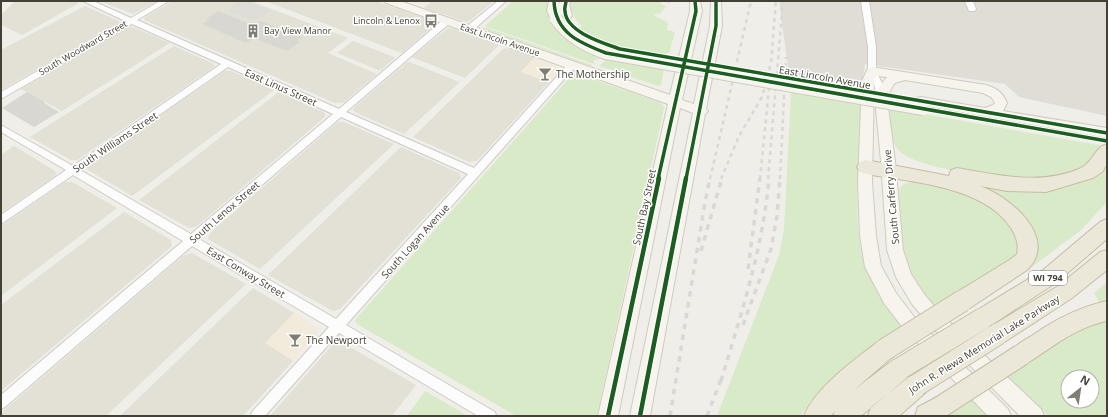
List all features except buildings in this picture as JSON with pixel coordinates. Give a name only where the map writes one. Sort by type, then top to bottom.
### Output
[{"type":"highway","points":[[888,167],[1007,184],[1046,185],[1087,173],[1096,167],[1107,150]]},
{"type":"highway","points":[[816,416],[833,394],[860,368],[884,350],[1023,261],[1028,250],[1028,240],[1021,223],[1006,208],[986,196],[969,188],[867,162]]},
{"type":"highway","name":"WI 794","points":[[845,416],[856,404],[901,368],[1050,276],[1107,227]]},
{"type":"highway","name":"John R. Plewa Memorial Lake Parkway","points":[[880,416],[917,384],[1065,292],[1107,258]]},
{"type":"highway","points":[[933,412],[1082,317],[1093,313],[1107,311]]},
{"type":"main road","name":"East Lincoln Avenue","points":[[390,1],[701,111]]},
{"type":"main road","points":[[554,1],[553,11],[561,18],[566,1]]},
{"type":"main road","points":[[688,1],[696,6]]},
{"type":"main road","points":[[640,416],[701,111],[716,26],[714,3]]},
{"type":"main road","name":"South Bay Street","points":[[608,416],[674,101],[696,6]]},
{"type":"main road","name":"East Lincoln Avenue","points":[[561,18],[566,32],[578,41],[606,53],[922,105],[1107,141]]},
{"type":"main road","points":[[872,71],[986,89],[994,93],[1001,103],[998,108],[986,112]]},
{"type":"main road","name":"South Carferry Drive","points":[[872,71],[868,80],[867,162],[865,182],[868,236],[873,267],[890,298],[909,323],[1001,416]]},
{"type":"main road","points":[[881,99],[886,86],[891,80],[909,76]]},
{"type":"main road","name":"South Carferry Drive","points":[[881,99],[895,250],[904,276],[918,299],[934,318],[1034,416]]},
{"type":"main road","name":"East Lincoln Avenue","points":[[922,105],[986,112],[1107,133]]},
{"type":"street","name":"East Linus Street","points":[[87,1],[475,173]]},
{"type":"street","name":"South Woodward Street","points":[[1,96],[165,1]]},
{"type":"street","points":[[470,29],[502,1]]},
{"type":"street","name":"South Carferry Drive","points":[[864,1],[872,47],[872,71],[878,83],[881,99]]},
{"type":"street","points":[[969,1],[972,9]]},
{"type":"street","name":"South Lenox Street","points":[[1,403],[447,21]]},
{"type":"street","name":"South Williams Street","points":[[1,220],[228,63]]},
{"type":"street","name":"South Logan Avenue","points":[[257,416],[572,65]]},
{"type":"street","name":"East Conway Street","points":[[1,128],[490,416]]},
{"type":"shaded area","points":[[15,1],[74,1],[79,3],[22,35],[1,25],[1,15]]},
{"type":"shaded area","points":[[100,1],[158,1],[133,14]]},
{"type":"shaded area","points":[[173,1],[251,1],[348,38],[328,53],[377,74],[344,102],[335,103],[144,20],[145,17]]},
{"type":"shaded area","points":[[247,1],[270,10],[267,14],[253,21],[229,11],[231,7],[239,2]]},
{"type":"shaded area","points":[[265,1],[375,1],[433,21],[435,24],[402,53]]},
{"type":"shaded area","points":[[432,1],[494,1],[467,22],[424,8]]},
{"type":"shaded area","points":[[779,1],[1107,1],[1107,116],[1019,97],[1005,84],[865,64],[862,86],[789,74]]},
{"type":"shaded area","points":[[85,6],[119,21],[119,23],[1,90],[1,50]]},
{"type":"shaded area","points":[[133,27],[170,43],[62,111],[21,89],[126,28]]},
{"type":"shaded area","points":[[448,28],[499,45],[465,78],[412,57]]},
{"type":"shaded area","points":[[353,41],[395,58],[381,70],[378,70],[337,53]]},
{"type":"shaded area","points":[[174,46],[214,64],[214,67],[77,160],[71,160],[30,137]]},
{"type":"shaded area","points":[[507,48],[535,57],[521,72],[549,82],[477,161],[469,162],[413,137],[503,49]]},
{"type":"shaded area","points":[[535,57],[560,68],[549,82],[521,72]]},
{"type":"shaded area","points":[[409,62],[460,82],[404,134],[355,112],[353,109],[356,106]]},
{"type":"shaded area","points":[[225,71],[231,71],[274,90],[132,196],[88,170],[87,167],[90,164]]},
{"type":"shaded area","points":[[279,92],[325,113],[325,117],[197,226],[191,228],[187,227],[139,200]]},
{"type":"shaded area","points":[[338,122],[344,122],[394,144],[260,269],[208,239],[212,231]]},
{"type":"shaded area","points":[[14,146],[55,171],[56,174],[1,213],[1,155]]},
{"type":"shaded area","points":[[401,147],[459,173],[461,178],[340,309],[334,311],[331,310],[268,275]]},
{"type":"shaded area","points":[[65,182],[72,182],[117,208],[1,296],[1,226]]},
{"type":"shaded area","points":[[124,212],[171,240],[172,246],[1,391],[1,305]]},
{"type":"shaded area","points":[[192,253],[246,284],[106,416],[1,416],[1,413],[183,256]]},
{"type":"shaded area","points":[[253,288],[294,313],[266,343],[293,361],[243,416],[120,416]]},
{"type":"shaded area","points":[[294,313],[317,327],[318,332],[293,361],[265,343]]},
{"type":"shaded area","points":[[338,342],[343,343],[416,385],[392,416],[270,416],[333,344]]},
{"type":"green space","points":[[513,1],[547,1],[549,18],[561,36],[562,34],[582,26],[573,15],[571,1],[662,1],[660,4],[666,6],[660,14],[656,13],[654,16],[668,22],[667,30],[675,32],[669,53],[667,53],[661,85],[658,86],[599,66],[605,61],[601,59],[594,60],[594,64],[485,26]]},
{"type":"green space","points":[[485,27],[592,65],[591,66],[484,29]]},
{"type":"green space","points":[[575,73],[659,102],[664,108],[597,416],[516,416],[357,324],[355,320]]},
{"type":"green space","points":[[791,92],[863,104],[858,166],[857,211],[862,252],[867,270],[874,285],[903,326],[813,401],[800,416],[717,416],[779,255],[784,229]]},
{"type":"green space","points":[[889,108],[1104,146],[1094,159],[1084,168],[1064,175],[1020,179],[960,172],[920,162],[905,155],[896,147],[892,133]]},
{"type":"green space","points":[[1107,168],[1107,202],[1081,230],[1032,267],[1030,263],[1034,249],[974,186],[977,183],[1050,189],[1087,180]]},
{"type":"green space","points":[[923,181],[986,200],[1016,228],[1019,249],[1015,257],[935,308],[920,289],[912,275],[905,260],[901,237],[898,200],[900,188],[910,182]]},
{"type":"green space","points":[[1107,282],[1107,305],[1101,305],[1094,293]]},
{"type":"green space","points":[[1107,318],[1107,416],[1048,416],[1005,376],[1054,342],[1080,328]]},
{"type":"green space","points":[[425,391],[468,416],[407,416]]},
{"type":"green space","points":[[973,397],[992,416],[944,416]]},
{"type":"railway","points":[[710,179],[751,1]]},
{"type":"railway","points":[[721,179],[739,136],[762,97],[771,63],[776,1]]},
{"type":"railway","points":[[768,179],[783,1]]},
{"type":"railway","points":[[780,179],[786,57]]},
{"type":"railway","points":[[760,179],[769,88]]},
{"type":"railway","points":[[670,416],[710,178]]},
{"type":"railway","points":[[701,251],[722,178]]},
{"type":"railway","points":[[748,269],[760,178]]},
{"type":"railway","points":[[721,381],[750,281],[762,230],[769,178]]},
{"type":"railway","points":[[743,325],[771,249],[777,216],[780,178]]},
{"type":"railway","points":[[707,416],[722,377]]},
{"type":"cycle path","points":[[554,1],[554,11],[557,21],[563,28],[578,41],[606,53],[1107,141]]},
{"type":"cycle path","points":[[566,1],[565,11],[568,19],[574,27],[592,39],[620,49],[1107,133]]},
{"type":"cycle path","points":[[608,416],[675,101],[696,11],[695,1]]},
{"type":"cycle path","points":[[640,416],[716,26],[716,1]]},
{"type":"place","name":"Lincoln & Lenox","points":[[431,21]]},
{"type":"place","name":"Bay View Manor","points":[[253,31]]},
{"type":"place","name":"The Mothership","points":[[545,74]]},
{"type":"place","name":"The Newport","points":[[295,340]]}]
